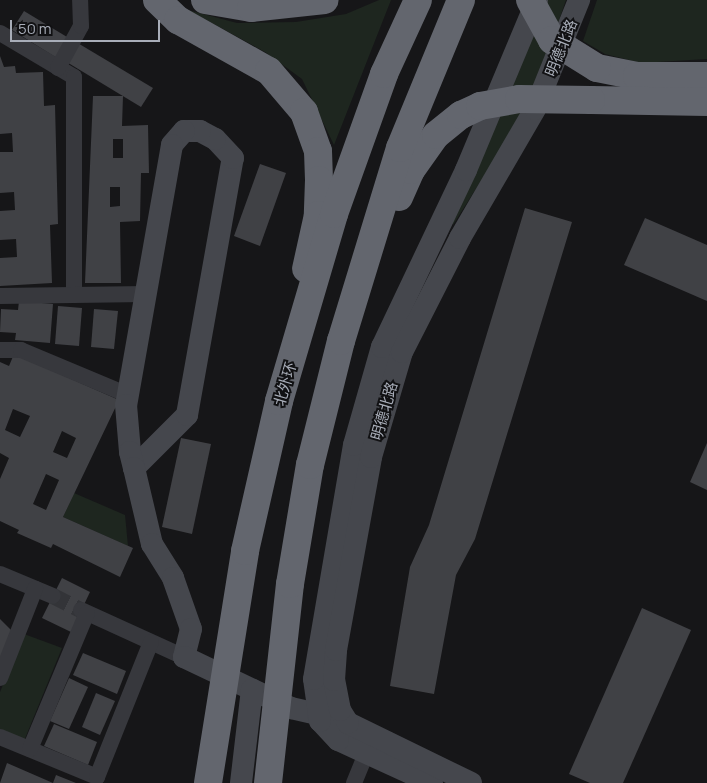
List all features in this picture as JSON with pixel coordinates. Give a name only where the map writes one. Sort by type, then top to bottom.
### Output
[{"type":"highway","points":[[157,0],[178,20],[269,71],[304,112],[318,151],[318,215],[268,402],[245,551]]},
{"type":"highway","points":[[217,2],[251,8],[325,0]]},
{"type":"highway","name":"北外环","points":[[208,783],[245,551],[279,401],[334,214],[384,74],[418,0]]},
{"type":"highway","points":[[268,783],[290,584],[310,465],[341,341],[400,148],[461,0]]},
{"type":"highway","points":[[530,0],[552,40],[597,68],[636,76],[707,76]]},
{"type":"highway","points":[[290,584],[389,220],[411,170],[436,135],[480,106],[519,99],[707,102]]},
{"type":"main road","name":"明德北路","points":[[329,712],[314,679],[352,455],[382,347],[466,170],[537,0]]},
{"type":"main road","name":"明德北路","points":[[329,712],[336,650],[371,457],[402,352],[460,238],[535,109],[579,0]]},
{"type":"main road","points":[[134,468],[186,415],[233,158],[215,139],[200,131],[184,131],[172,145],[128,394],[134,468],[152,544],[173,578],[192,629],[184,657],[291,708],[329,712],[348,723],[370,745],[432,783]]},
{"type":"main road","points":[[241,783],[252,690]]},
{"type":"main road","points":[[370,745],[471,783]]},
{"type":"street","points":[[58,68],[81,26],[80,0]]},
{"type":"street","points":[[0,33],[74,77],[74,295]]},
{"type":"street","points":[[0,296],[146,294]]},
{"type":"street","points":[[0,350],[21,350],[128,394]]},
{"type":"street","points":[[0,574],[53,596]]},
{"type":"street","points":[[0,678],[35,589]]},
{"type":"street","points":[[30,749],[84,612],[184,657]]},
{"type":"street","points":[[0,737],[97,777],[151,642]]},
{"type":"street","points":[[354,783],[370,745]]},
{"type":"shaded area","points":[[379,0],[391,0],[334,145],[302,79],[265,52],[188,10],[237,23],[296,22],[346,14]]},
{"type":"shaded area","points":[[547,0],[566,0],[541,72],[515,127],[453,225],[452,220]]},
{"type":"shaded area","points":[[597,0],[707,0],[707,59],[641,63],[605,54],[583,41]]},
{"type":"shaded area","points":[[74,493],[125,515],[128,546],[63,517]]},
{"type":"shaded area","points":[[24,634],[62,648],[24,741],[0,731],[0,692]]},
{"type":"building","points":[[24,11],[72,40],[60,60],[12,30]]},
{"type":"building","points":[[76,42],[153,88],[141,107],[65,61]]},
{"type":"building","points":[[0,56],[4,67],[15,66],[16,73],[43,72],[44,106],[55,105],[58,224],[50,225],[52,283],[0,286],[0,258],[17,257],[16,239],[0,240],[0,211],[15,210],[14,192],[0,193],[0,152],[13,152],[12,133],[0,134]]},
{"type":"building","points":[[93,96],[123,96],[122,126],[148,125],[149,173],[141,173],[140,221],[120,222],[121,283],[85,283]],"holes":[[[113,139],[123,139],[123,158],[113,158]],[[110,187],[120,187],[120,206],[110,207]]]},
{"type":"building","points":[[260,164],[286,173],[260,246],[234,236]]},
{"type":"building","points":[[525,208],[572,222],[475,539],[456,575],[434,694],[390,686],[410,567],[429,525]]},
{"type":"building","points":[[645,218],[707,245],[707,301],[624,265]]},
{"type":"building","points":[[19,301],[53,304],[50,343],[15,340],[16,333],[0,332],[1,309],[18,310]]},
{"type":"building","points":[[58,306],[82,308],[79,346],[55,344]]},
{"type":"building","points":[[94,309],[118,311],[114,349],[91,347]]},
{"type":"building","points":[[14,354],[119,400],[63,517],[133,548],[120,577],[53,544],[51,548],[17,533],[19,530],[0,521],[0,479],[9,458],[0,453],[0,362],[9,366]],"holes":[[[13,409],[30,416],[20,437],[5,430]],[[62,431],[76,438],[67,458],[53,452]],[[46,474],[59,480],[46,510],[33,504]]]},
{"type":"building","points":[[181,438],[211,444],[192,534],[162,527]]},
{"type":"building","points":[[707,443],[707,490],[690,482]]},
{"type":"building","points":[[62,578],[90,592],[71,632],[42,618]]},
{"type":"building","points":[[642,608],[691,630],[623,783],[590,783],[569,774]]},
{"type":"building","points":[[0,619],[12,631],[0,662]]},
{"type":"building","points":[[83,653],[126,671],[117,694],[73,675]]},
{"type":"building","points":[[69,678],[88,687],[69,729],[50,721]]},
{"type":"building","points":[[96,693],[115,701],[100,735],[82,727]]},
{"type":"building","points":[[54,724],[97,742],[88,765],[44,746]]},
{"type":"building","points":[[7,763],[53,783],[0,783]]},
{"type":"building","points":[[56,775],[76,783],[53,783]]},
{"type":"tunnel","points":[[53,596],[81,610]]}]
